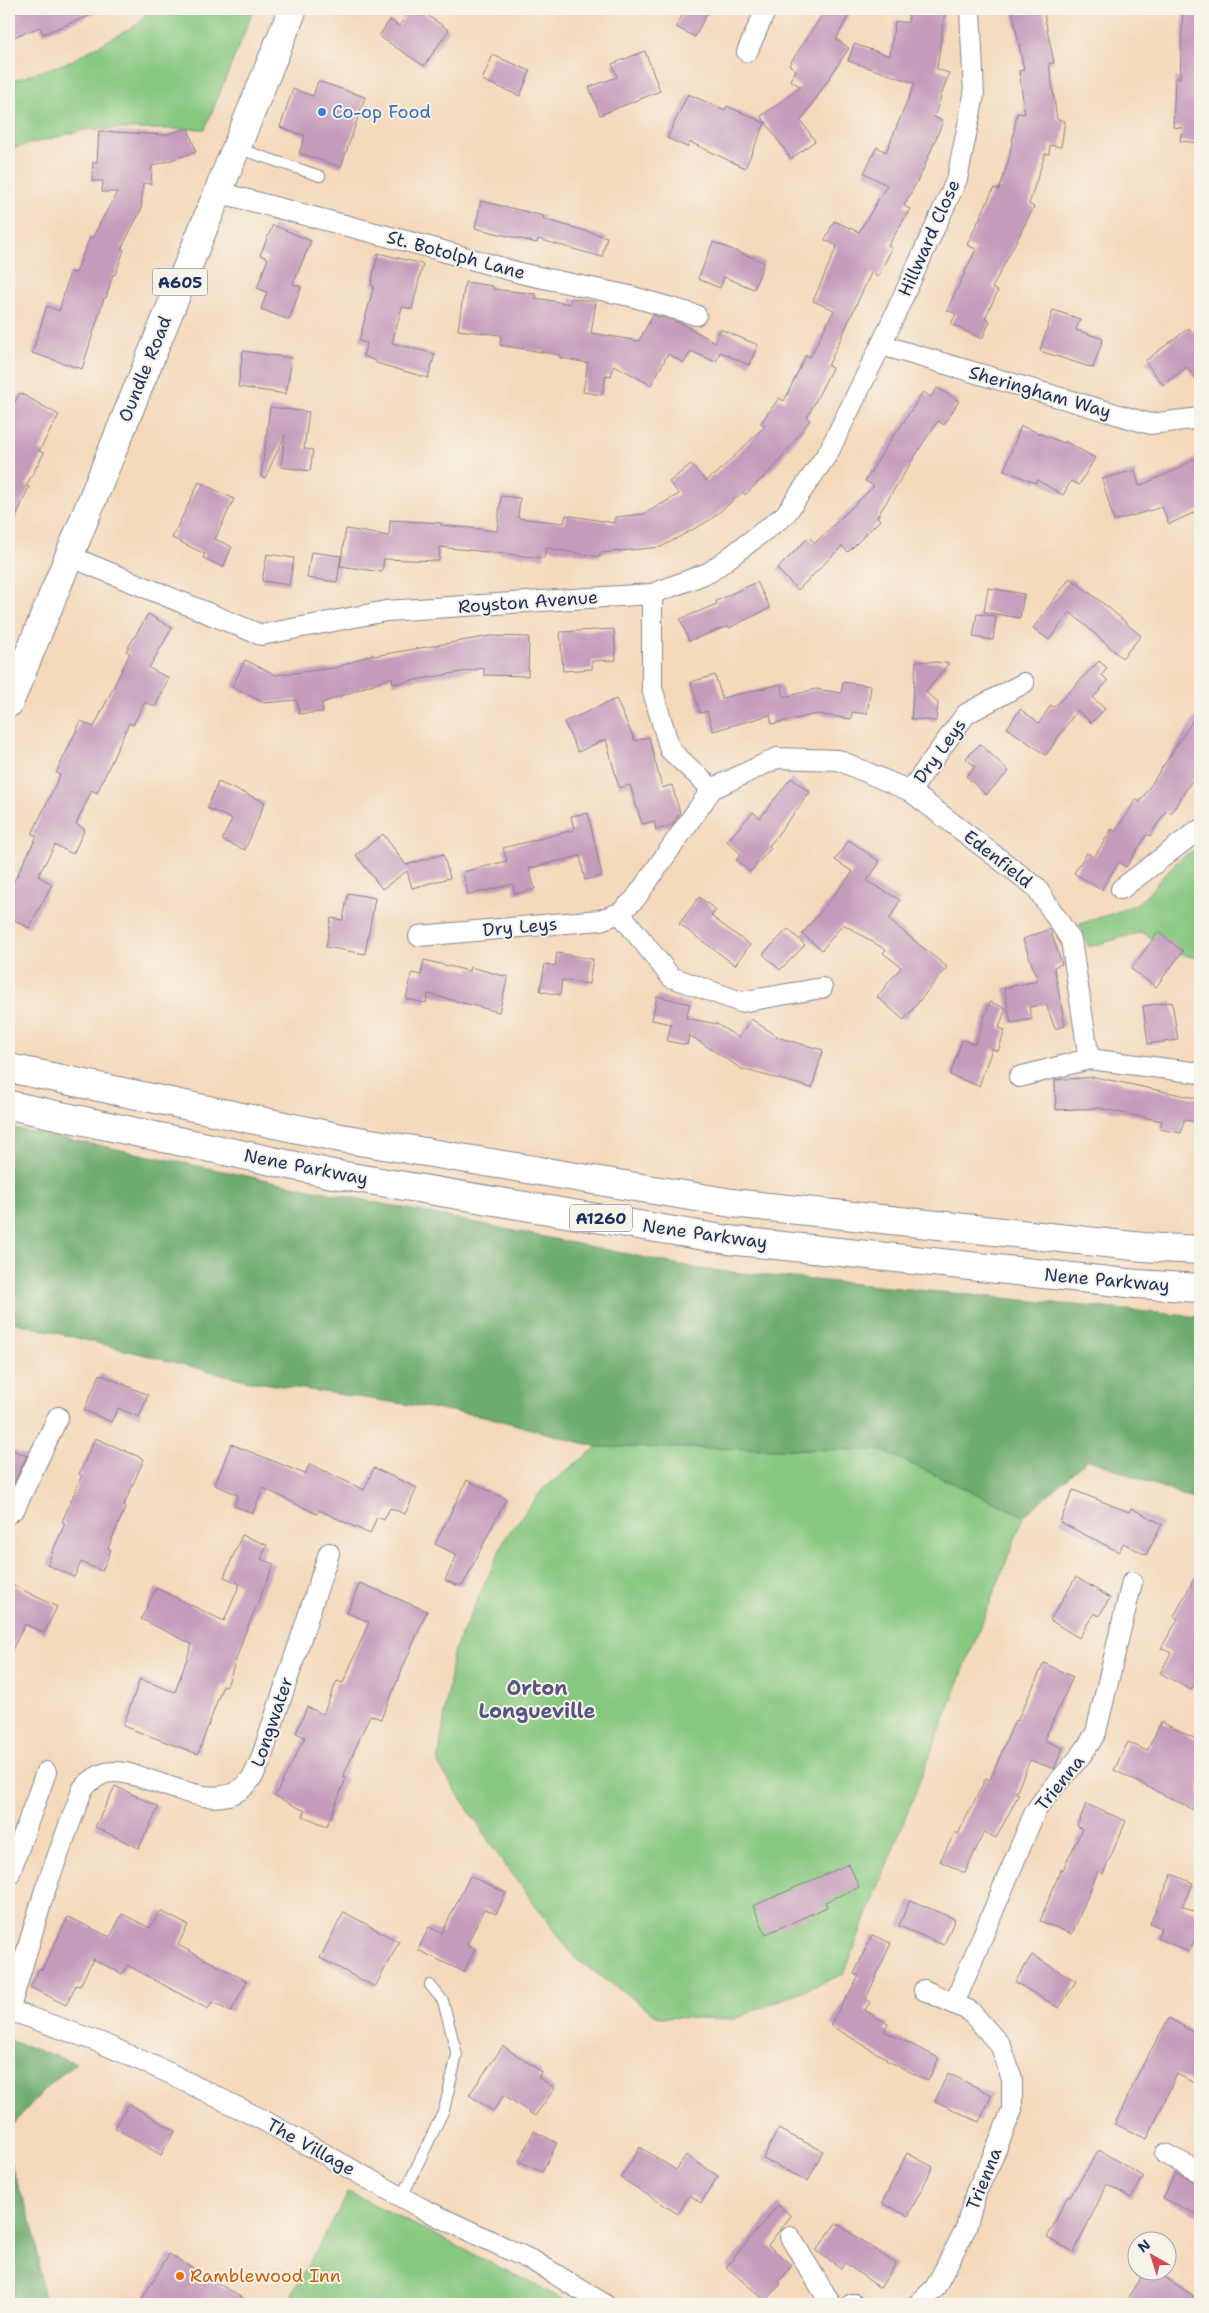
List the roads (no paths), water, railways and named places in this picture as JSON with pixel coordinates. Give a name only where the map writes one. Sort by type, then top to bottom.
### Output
[{"type":"main road","name":"Oundle Road","points":[[9,703],[293,9]]},
{"type":"main road","name":"Nene Parkway","points":[[9,1068],[341,1138],[723,1201],[1143,1246],[1200,1250]]},
{"type":"main road","name":"Nene Parkway","points":[[9,1105],[333,1174],[728,1240],[1137,1284],[1200,1288]]},
{"type":"street","points":[[747,52],[766,9]]},
{"type":"street","name":"Hillward Close","points":[[881,345],[957,179],[974,95],[970,9]]},
{"type":"street","name":"St. Botolph Lane","points":[[217,192],[425,246],[524,274],[630,296],[696,315]]},
{"type":"street","name":"Sheringham Way","points":[[881,345],[1150,424],[1200,418]]},
{"type":"street","name":"Royston Avenue","points":[[69,556],[261,635],[386,611],[652,594],[710,572],[785,515],[828,453],[881,345]]},
{"type":"street","points":[[652,594],[652,688],[670,750],[712,789]]},
{"type":"street","name":"Dry Leys","points":[[418,936],[600,920],[620,913],[635,899],[712,789],[777,758],[838,760],[910,791],[966,714],[1024,683]]},
{"type":"street","name":"Edenfield","points":[[910,791],[1036,888],[1070,940],[1089,1059]]},
{"type":"street","points":[[1121,889],[1199,830]]},
{"type":"street","points":[[620,913],[671,977],[741,1002],[822,988]]},
{"type":"street","points":[[1019,1077],[1089,1059],[1200,1073]]},
{"type":"street","points":[[9,1513],[15,1508],[58,1417]]},
{"type":"street","name":"Longwater","points":[[9,2010],[45,1890],[83,1788],[93,1778],[111,1772],[127,1773],[197,1796],[218,1796],[235,1792],[250,1780],[260,1762],[328,1553]]},
{"type":"street","name":"Trienna","points":[[954,2004],[1035,1812],[1047,1793],[1086,1751],[1096,1732],[1132,1582]]},
{"type":"street","points":[[9,1875],[46,1772]]},
{"type":"street","name":"Trienna","points":[[918,2304],[935,2288],[966,2228],[976,2192],[1012,2110],[1012,2080],[1001,2046],[970,2011],[924,1990]]},
{"type":"street","name":"The Village","points":[[9,2010],[99,2042],[167,2072],[261,2119],[402,2197],[535,2262],[604,2304]]},
{"type":"street","points":[[1165,2154],[1200,2172]]},
{"type":"street","points":[[790,2237],[831,2304]]},
{"type":"lane","points":[[236,148],[320,176]]},
{"type":"lane","points":[[402,2197],[444,2110],[457,2055],[443,2001],[430,1985]]},
{"type":"place","name":"Co-op Food","points":[[322,112]]},
{"type":"place","name":"Ramblewood Inn","points":[[180,2276]]},
{"type":"district","name":"Orton Longueville","points":[[537,1700]]}]
